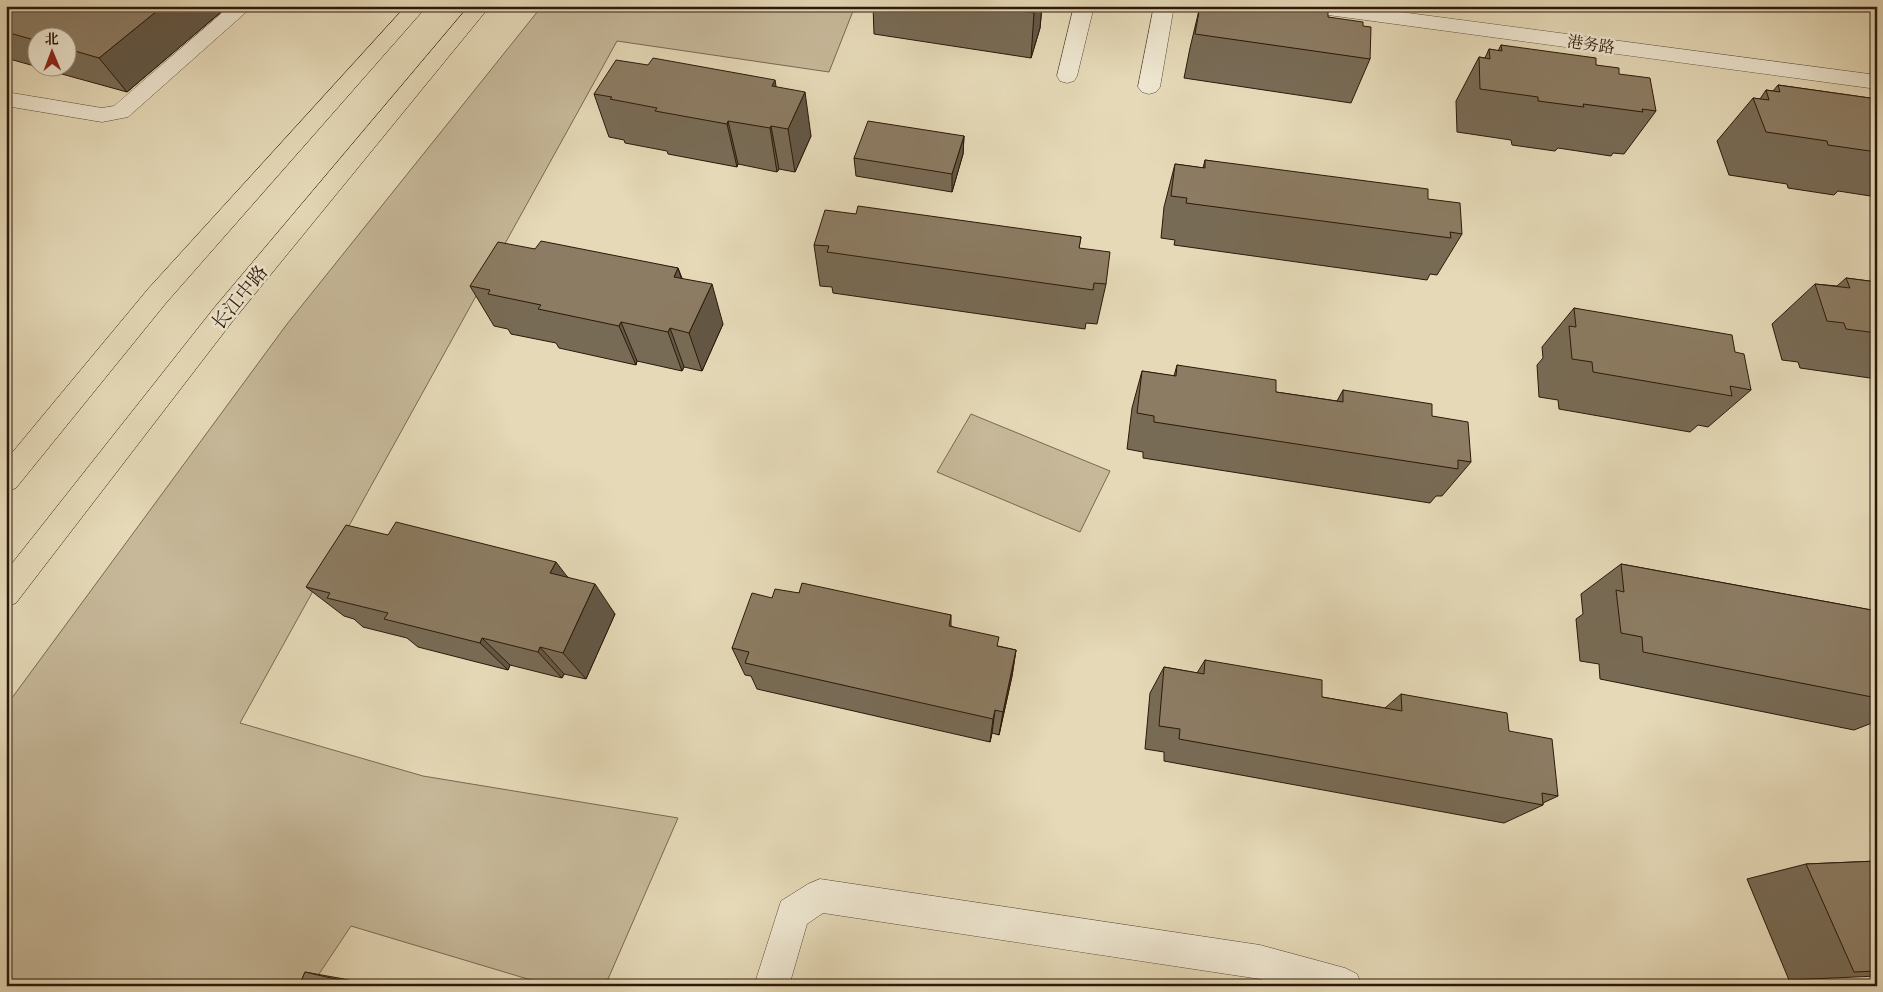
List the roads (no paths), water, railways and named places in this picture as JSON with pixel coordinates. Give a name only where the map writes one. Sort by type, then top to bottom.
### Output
[{"type":"main road","points":[[6,480],[157,296],[416,6]]},
{"type":"main road","name":"长江中路","points":[[6,594],[223,315],[480,6]]},
{"type":"street","points":[[6,99],[102,115],[120,112],[243,6]]},
{"type":"street","points":[[1067,76],[1084,6]]},
{"type":"street","points":[[1150,87],[1164,6]]},
{"type":"street","name":"港务路","points":[[1306,6],[1877,82]]},
{"type":"street","name":"港务路","points":[[1399,6],[1877,68]]},
{"type":"street","points":[[771,986],[793,912],[820,896],[1260,962],[1345,986]]}]
